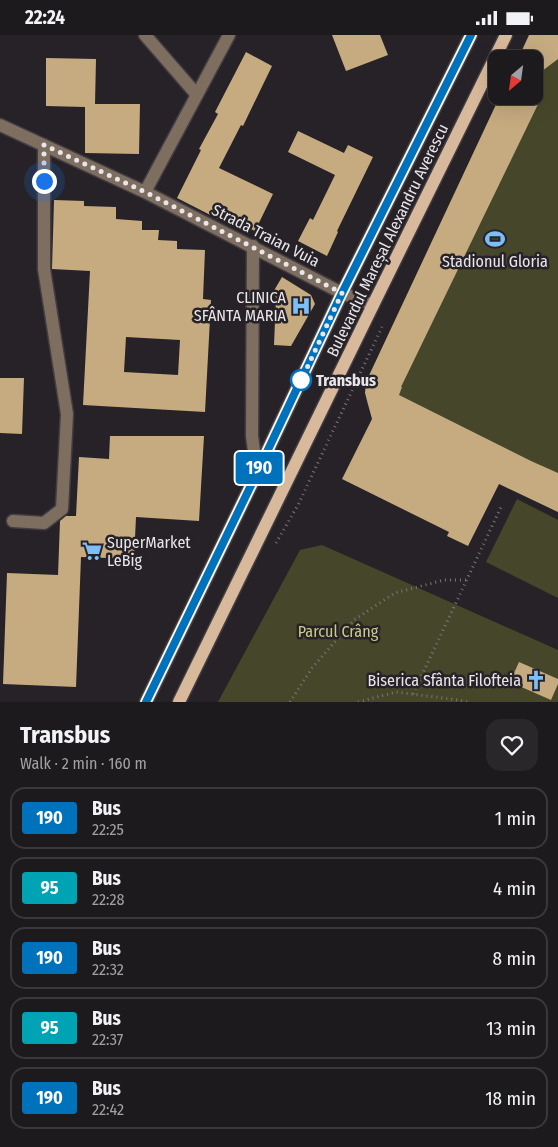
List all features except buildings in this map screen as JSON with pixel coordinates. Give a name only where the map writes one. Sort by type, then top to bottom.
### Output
[{"type":"main road","name":"Bulevardul Mareșal Alexandru Averescu","points":[[146,702],[342,293],[471,35]]},
{"type":"main road","name":"Bulevardul Mareșal Alexandru Averescu","points":[[179,702],[506,35]]},
{"type":"street","points":[[145,35],[196,95]]},
{"type":"street","points":[[145,192],[229,35]]},
{"type":"street","name":"Strada Traian Vuia","points":[[0,125],[145,192],[342,293],[373,305]]},
{"type":"street","points":[[12,521],[44,523],[62,509],[67,414],[44,269],[44,145]]},
{"type":"street","points":[[253,247],[252,436],[257,473]]},
{"type":"path","points":[[413,694],[500,507]]},
{"type":"path","points":[[290,702],[312,668],[354,620],[395,593],[444,580],[466,580]]},
{"type":"path","points":[[358,702],[396,692],[468,702]]},
{"type":"green space","name":"Stadionul Gloria","points":[[530,35],[558,35],[558,512],[380,426],[368,406],[366,395],[366,382],[496,105],[543,105],[543,50],[522,50]]},
{"type":"green space","points":[[517,499],[558,520],[558,598],[486,562]]},
{"type":"green space","name":"Parcul Crâng","points":[[322,545],[558,650],[558,702],[218,702],[300,550]]},
{"type":"bus line","name":"190","points":[[146,702],[342,293],[471,35]]},
{"type":"place","name":"Stadionul Gloria","points":[[495,239]]},
{"type":"place","name":"CLINICA SFÂNTA MARIA","points":[[301,306]]},
{"type":"place","name":"Transbus","points":[[301,380]]},
{"type":"place","name":"SuperMarket LeBig","points":[[92,551]]},
{"type":"place","name":"Biserica Sfânta Filofteia","points":[[536,680]]},
{"type":"route","points":[[44,181],[44,145],[145,192],[342,293],[300,383],[301,380]]}]
